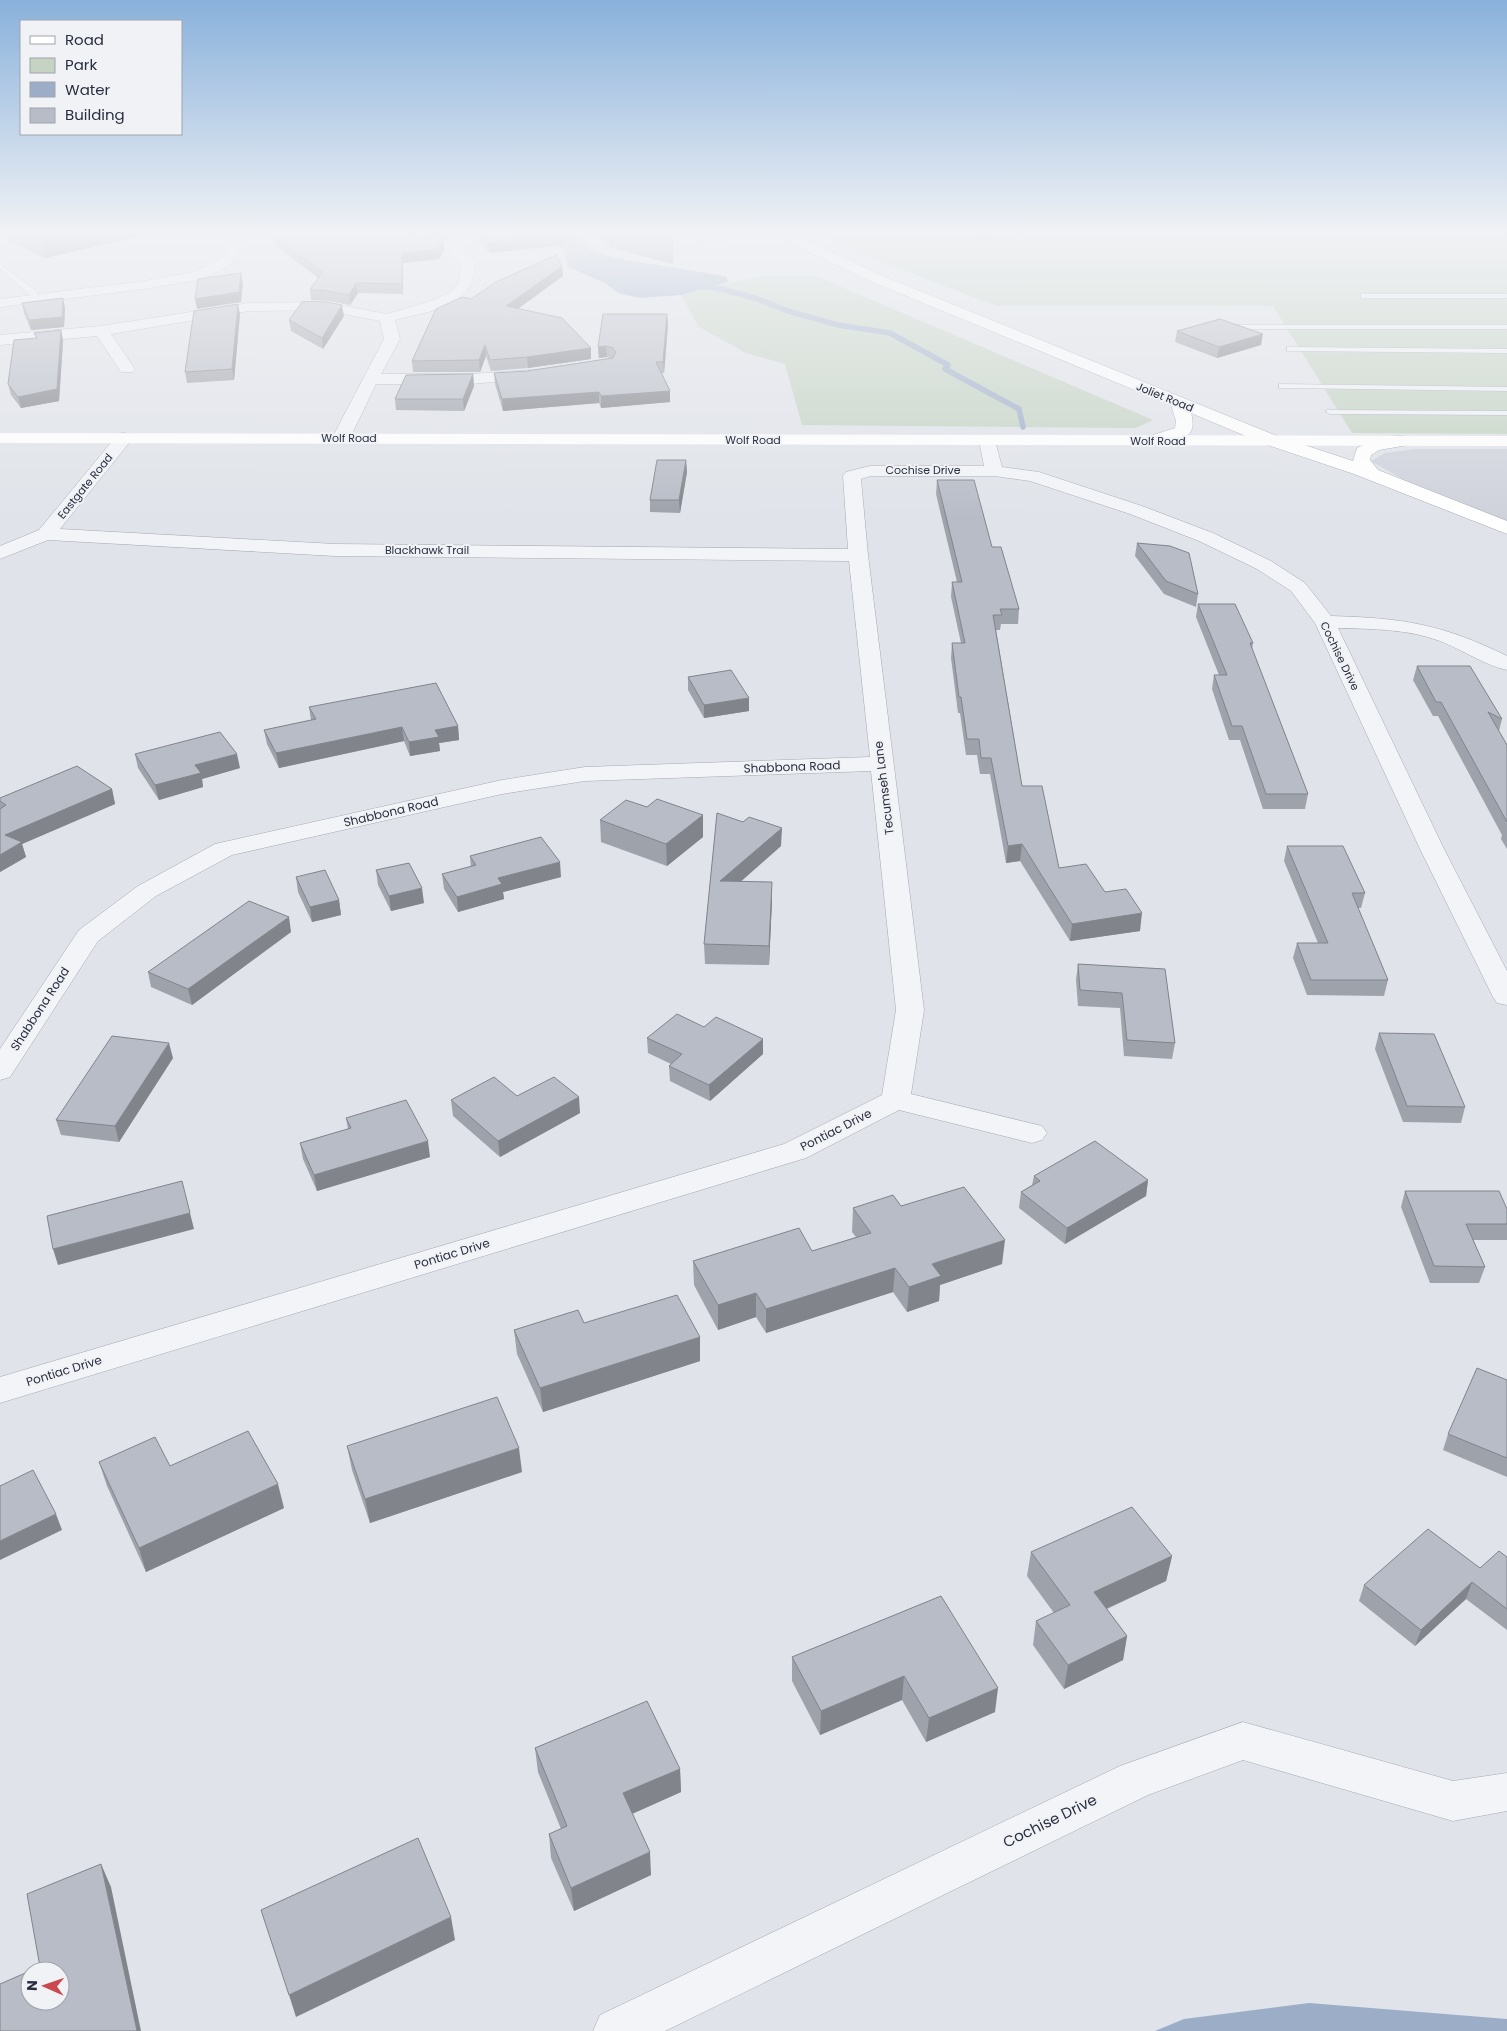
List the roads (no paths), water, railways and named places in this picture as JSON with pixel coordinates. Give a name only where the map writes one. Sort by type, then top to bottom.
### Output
[{"type":"main road","name":"Joliet Road","points":[[999,329],[1271,440],[1320,454],[1371,473],[1507,528]]},
{"type":"main road","points":[[1153,441],[1182,433],[1186,426],[1186,418],[1178,402]]},
{"type":"main road","name":"Wolf Road","points":[[0,438],[1507,441]]},
{"type":"main road","name":"Joliet Road","points":[[1271,440],[1301,461],[1435,518]]},
{"type":"main road","points":[[1371,473],[1361,460],[1363,452],[1374,446],[1402,440]]},
{"type":"street","points":[[0,340],[115,329]]},
{"type":"street","points":[[342,438],[370,379],[392,339],[390,329]]},
{"type":"street","points":[[101,331],[127,369]]},
{"type":"street","points":[[370,379],[471,379],[548,372]]},
{"type":"street","name":"Eastgate Road","points":[[46,534],[124,438]]},
{"type":"street","points":[[988,441],[994,471]]},
{"type":"street","name":"Cochise Drive","points":[[852,476],[870,471],[994,471],[1033,476],[1136,510],[1206,537],[1264,565],[1298,587],[1325,622],[1432,848],[1507,997]]},
{"type":"street","name":"Tecumseh Lane","points":[[852,476],[858,555],[910,1010],[896,1100]]},
{"type":"street","name":"Blackhawk Trail","points":[[0,553],[46,534],[335,550],[858,555]]},
{"type":"street","points":[[1325,622],[1386,624],[1425,630],[1468,645],[1507,664]]},
{"type":"street","name":"Shabbona Road","points":[[0,1072],[88,936],[147,891],[224,849],[502,787],[585,774],[881,764]]},
{"type":"street","points":[[896,1100],[1032,1133]]},
{"type":"street","name":"Pontiac Drive","points":[[0,1390],[795,1150],[896,1100]]},
{"type":"street","name":"Cochise Drive","points":[[616,2031],[1135,1780],[1243,1741],[1453,1801],[1507,1792]]},
{"type":"lane","points":[[1290,349],[1507,351]]},
{"type":"lane","points":[[1282,386],[1507,389]]},
{"type":"lane","points":[[1330,412],[1507,413]]},
{"type":"water","points":[[1309,2003],[1507,2019],[1507,2031],[1155,2031],[1184,2019]]},
{"type":"waterway","points":[[863,329],[890,333],[948,365],[945,369],[1019,409],[1023,427]]}]
